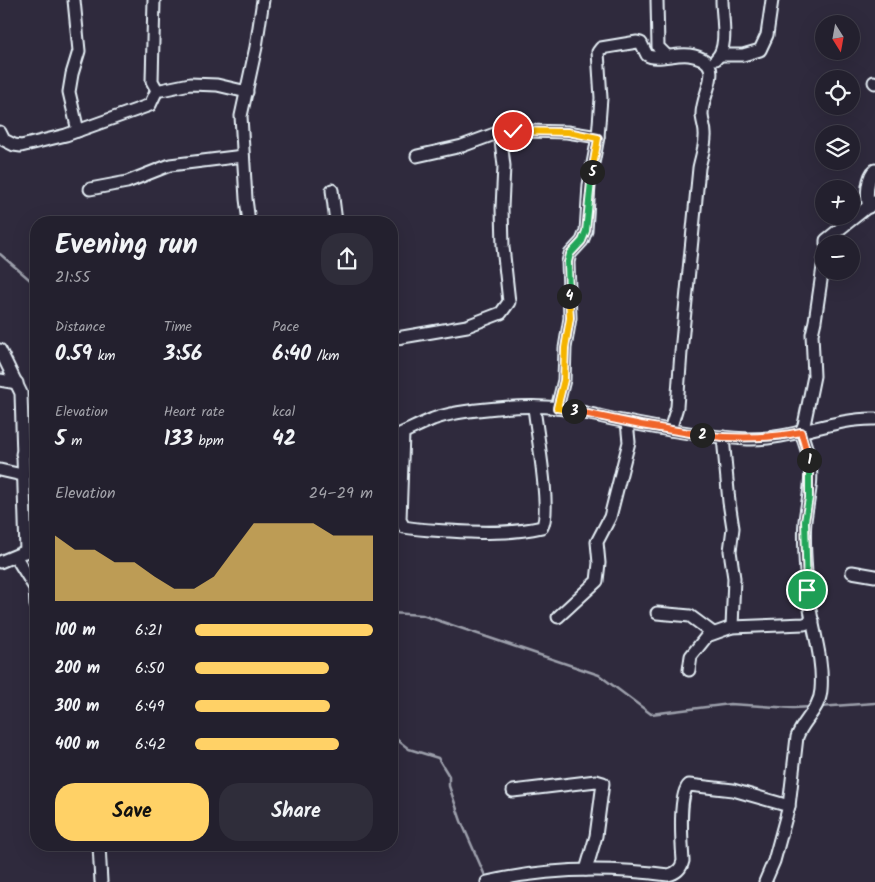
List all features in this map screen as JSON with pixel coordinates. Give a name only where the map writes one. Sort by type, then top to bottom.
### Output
[{"type":"street","points":[[74,0],[79,51],[69,92],[78,131]]},
{"type":"street","points":[[154,0],[152,81],[157,90]]},
{"type":"street","points":[[248,216],[241,116],[256,47],[263,0]]},
{"type":"street","points":[[657,0],[658,47],[666,55]]},
{"type":"street","points":[[709,65],[721,55],[724,46],[722,0]]},
{"type":"street","points":[[721,55],[743,55],[760,50],[767,35],[772,0]]},
{"type":"street","points":[[557,408],[564,380],[565,348],[570,318],[568,262],[570,254],[582,241],[586,231],[589,185],[598,138],[601,98],[599,50],[601,48],[637,42],[641,43],[647,55],[654,58],[666,55],[699,57],[709,65],[712,75],[702,114],[705,138],[699,168],[677,408],[670,430]]},
{"type":"street","points":[[157,90],[190,84],[217,85],[247,92]]},
{"type":"street","points":[[0,132],[4,140],[21,146],[78,131],[150,105],[157,90]]},
{"type":"street","points":[[417,156],[462,146],[500,132],[568,132],[598,138]]},
{"type":"street","points":[[398,339],[467,326],[501,313],[509,302],[503,247],[504,166],[500,132]]},
{"type":"street","points":[[90,189],[127,182],[170,165],[243,156]]},
{"type":"street","points":[[832,235],[872,204],[867,201],[871,174],[875,170]]},
{"type":"street","points":[[332,190],[335,216]]},
{"type":"street","points":[[765,882],[774,861],[789,806],[797,736],[820,696],[821,668],[807,590],[805,521],[809,498],[810,464],[801,432],[814,376],[812,334],[821,280]]},
{"type":"street","points":[[0,350],[21,393],[22,475],[26,552],[30,568]]},
{"type":"street","points":[[0,380],[17,383]]},
{"type":"street","points":[[403,433],[400,520],[404,527],[414,530],[474,532],[525,531],[542,527],[545,522],[546,503],[534,407]]},
{"type":"street","points":[[398,435],[433,419],[450,415],[534,407],[557,408],[670,430],[723,437],[778,437],[860,418],[875,418]]},
{"type":"street","points":[[558,617],[597,580],[599,563],[597,542],[610,517],[629,442],[628,422]]},
{"type":"street","points":[[723,437],[733,528],[730,551],[734,578],[732,627]]},
{"type":"street","points":[[22,454],[30,451]]},
{"type":"street","points":[[0,470],[22,475]]},
{"type":"street","points":[[0,562],[26,552]]},
{"type":"street","points":[[852,572],[875,576]]},
{"type":"street","points":[[657,613],[690,616],[715,636]]},
{"type":"street","points":[[689,670],[691,656],[707,636],[715,636],[732,627],[804,624],[813,621]]},
{"type":"street","points":[[513,791],[596,781],[603,783],[596,836],[586,870]]},
{"type":"street","points":[[488,882],[529,874],[568,871],[616,870],[668,875],[679,870],[683,861],[681,821],[685,789],[689,785],[733,790],[789,806]]},
{"type":"street","points":[[99,851],[101,882]]},
{"type":"street","points":[[568,871],[576,882]]},
{"type":"waterway","points":[[0,254],[30,280]]},
{"type":"waterway","points":[[398,613],[422,615],[599,675],[651,714],[730,704],[793,708],[811,707]]},
{"type":"waterway","points":[[819,707],[875,703]]},
{"type":"waterway","points":[[398,740],[409,749],[438,758],[449,776],[449,786],[461,821],[486,878]]},
{"type":"route","points":[[513,131],[568,132],[598,138],[589,185],[586,231],[582,241],[570,254],[568,262],[570,318],[565,348],[564,380],[557,408],[683,433],[723,437],[750,439],[778,437],[801,432],[810,464],[809,498],[805,521],[807,590]]}]
